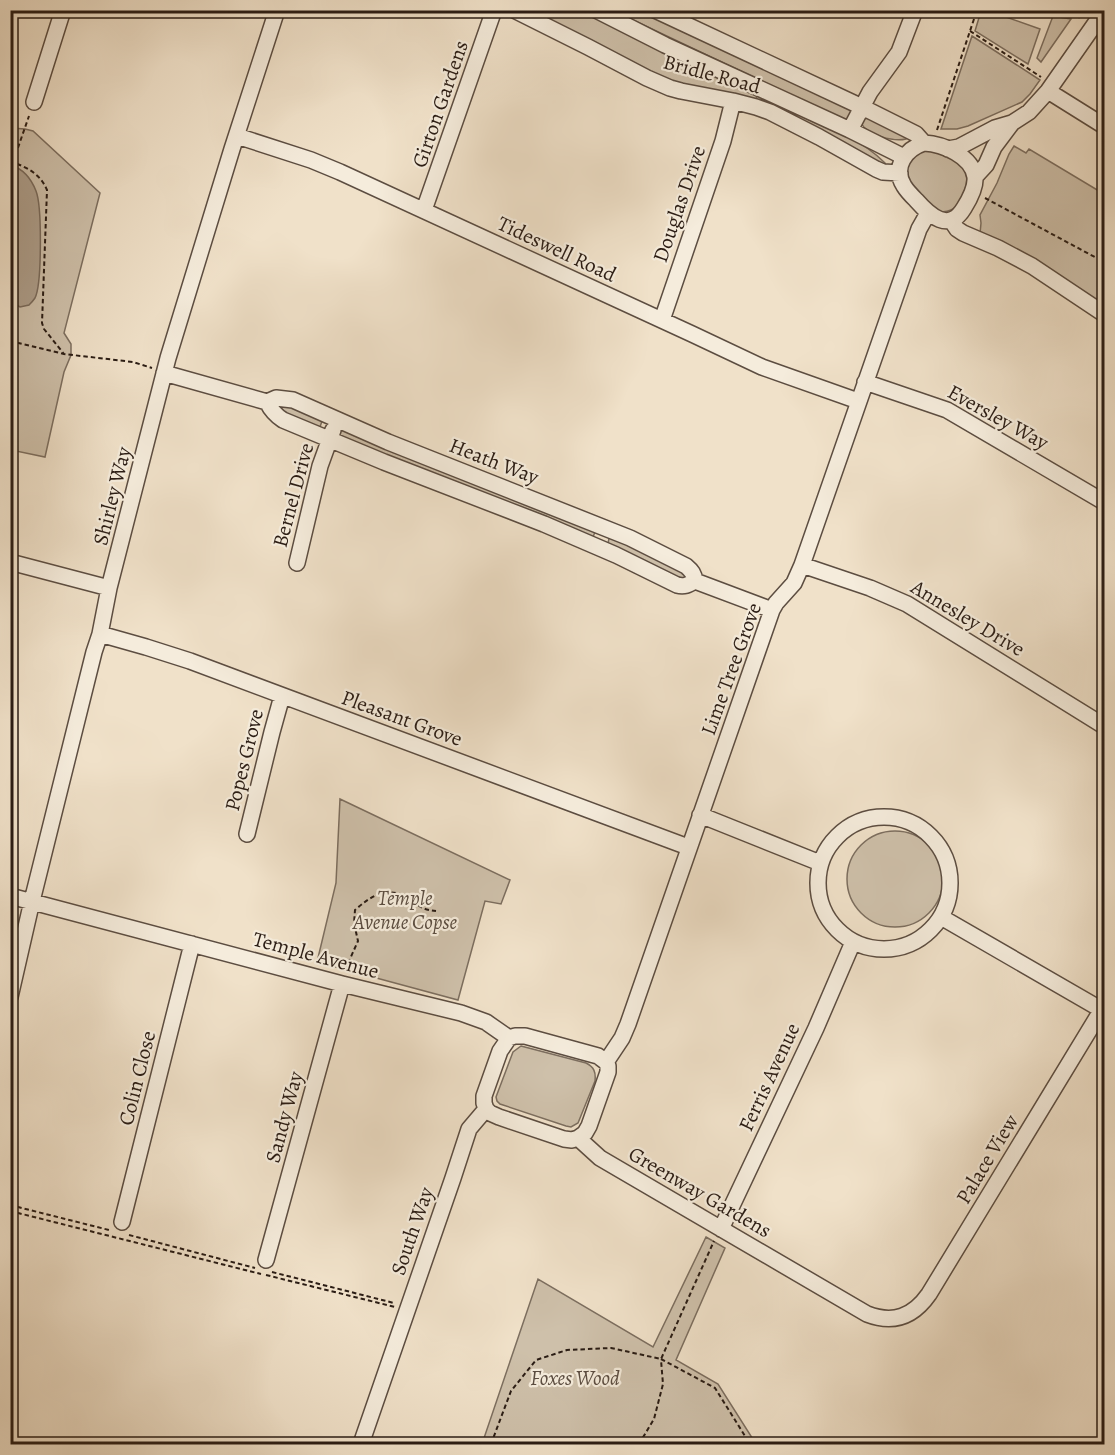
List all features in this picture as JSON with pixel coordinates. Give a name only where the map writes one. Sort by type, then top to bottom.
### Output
[{"type":"street","points":[[34,102],[63,10]]},
{"type":"street","name":"Shirley Way","points":[[10,997],[100,634],[109,588],[164,373],[277,10]]},
{"type":"street","name":"Girton Gardens","points":[[424,210],[494,10]]},
{"type":"street","name":"Bridle Road","points":[[514,10],[658,83],[681,91],[756,107],[788,120],[876,169],[883,172],[900,173]]},
{"type":"street","name":"Bridle Road","points":[[596,10],[904,157]]},
{"type":"street","name":"Bridle Road","points":[[655,10],[862,107],[916,134],[924,143],[948,149],[968,163],[974,184]]},
{"type":"street","points":[[850,130],[862,107],[899,52],[915,10]]},
{"type":"street","points":[[948,149],[959,147],[995,128],[1012,123],[1029,112],[1050,88],[1104,11]]},
{"type":"street","points":[[1050,88],[1104,126]]},
{"type":"street","name":"Douglas Drive","points":[[662,320],[723,141],[733,101]]},
{"type":"street","points":[[924,143],[909,150],[904,157],[900,173],[904,187],[928,213],[940,220],[951,220],[965,207],[974,184],[994,147],[1012,123]]},
{"type":"street","name":"Tideswell Road","points":[[237,136],[311,160],[762,367],[858,402]]},
{"type":"street","name":"Lime Tree Grove","points":[[578,1138],[589,1126],[608,1072],[606,1062],[622,1038],[628,1024],[772,610],[794,583],[802,565],[919,229],[928,213]]},
{"type":"street","points":[[951,220],[963,233],[1032,266],[1104,314]]},
{"type":"street","name":"Heath Way","points":[[164,373],[267,402],[276,398],[293,400],[428,458],[651,548],[692,571],[694,582]]},
{"type":"street","name":"Eversley Way","points":[[865,382],[935,405],[954,414],[1104,502]]},
{"type":"street","name":"Heath Way","points":[[267,402],[270,409],[283,420],[598,546],[682,587],[694,582]]},
{"type":"street","name":"Bernel Drive","points":[[297,562],[320,466],[337,420]]},
{"type":"street","points":[[598,546],[605,528]]},
{"type":"street","points":[[10,562],[109,588]]},
{"type":"street","name":"Annesley Drive","points":[[802,565],[870,588],[907,604],[1104,726]]},
{"type":"street","name":"Heath Way","points":[[694,582],[772,610]]},
{"type":"street","name":"Pleasant Grove","points":[[100,634],[171,654],[688,847]]},
{"type":"street","name":"Popes Grove","points":[[247,834],[282,696]]},
{"type":"street","points":[[700,815],[820,863]]},
{"type":"street","points":[[883,816],[897,818],[910,822],[933,838],[947,862],[950,890],[941,917],[928,932],[902,946],[892,949],[872,949],[842,935],[825,915],[818,890],[820,863],[825,851],[843,830],[869,818],[883,816]]},
{"type":"street","name":"Temple Avenue","points":[[10,896],[474,1017],[509,1038],[525,1036],[598,1056],[606,1062]]},
{"type":"street","points":[[941,917],[1103,1008]]},
{"type":"street","name":"Ferris Avenue","points":[[721,1229],[854,942]]},
{"type":"street","name":"Colin Close","points":[[115,1226],[192,944]]},
{"type":"street","name":"Sandy Way","points":[[266,1260],[342,984]]},
{"type":"street","name":"Palace View","points":[[893,1318],[909,1314],[923,1303],[1103,1008]]},
{"type":"street","points":[[509,1038],[500,1051],[484,1096],[486,1109],[499,1117],[564,1139],[578,1138]]},
{"type":"street","name":"South Way","points":[[361,1444],[466,1135],[486,1109]]},
{"type":"street","name":"Greenway Gardens","points":[[578,1138],[600,1158],[867,1314],[893,1318]]},
{"type":"path","points":[[937,131],[977,10]]},
{"type":"path","points":[[1054,10],[1075,15],[1095,25]]},
{"type":"path","points":[[970,31],[1050,88]]},
{"type":"path","points":[[34,102],[12,161],[34,172],[44,182],[47,190],[42,323],[44,329],[64,354]]},
{"type":"path","points":[[974,184],[1104,262]]},
{"type":"path","points":[[10,341],[64,354],[133,362],[164,373]]},
{"type":"path","points":[[342,984],[358,941],[354,923],[355,910],[369,898],[388,891],[406,896],[423,910],[436,911]]},
{"type":"path","points":[[10,1205],[115,1226]]},
{"type":"path","points":[[10,1211],[408,1308]]},
{"type":"path","points":[[639,1444],[654,1419],[663,1384],[661,1359],[721,1229]]},
{"type":"path","points":[[130,1236],[408,1308]]},
{"type":"path","points":[[491,1444],[512,1391],[536,1360],[567,1350],[610,1348],[661,1359],[715,1388],[750,1444]]},
{"type":"green space","points":[[523,11],[582,11],[757,96],[756,100],[675,86]]},
{"type":"green space","points":[[614,11],[643,11],[849,108],[851,114],[848,119],[842,119]]},
{"type":"green space","points":[[981,11],[989,11],[1040,29],[1028,64],[975,31]]},
{"type":"green space","points":[[1053,16],[1071,19],[1041,62],[1037,58]]},
{"type":"green space","points":[[972,36],[1040,80],[1022,102],[968,126],[941,129]]},
{"type":"green space","points":[[768,101],[846,135],[873,153],[886,166],[767,105]]},
{"type":"green space","points":[[868,117],[907,137],[906,139],[888,138],[869,131],[861,123],[864,118]]},
{"type":"green space","points":[[11,128],[33,131],[100,193],[64,333],[71,344],[71,355],[64,372],[45,457],[11,450]]},
{"type":"green space","points":[[1014,146],[1026,153],[1029,149],[1104,194],[1104,305],[1069,282],[980,234],[980,215]]},
{"type":"green space","points":[[926,150],[950,157],[960,164],[966,174],[965,188],[961,198],[949,211],[939,212],[916,191],[908,178],[909,162],[915,155]]},
{"type":"green space","points":[[281,403],[320,419],[322,421],[320,427],[288,417],[275,406]]},
{"type":"green space","points":[[343,430],[595,532],[593,537],[339,437],[339,433]]},
{"type":"green space","points":[[609,538],[688,575],[685,582],[608,544]]},
{"type":"green space","name":"Temple Avenue Copse","points":[[340,799],[510,880],[501,904],[485,901],[458,1000],[317,962],[336,883]]},
{"type":"green space","points":[[895,831],[913,835],[929,845],[939,861],[943,879],[939,897],[929,913],[913,923],[895,927],[877,923],[861,913],[851,897],[847,879],[851,861],[861,845],[877,835]]},
{"type":"green space","points":[[521,1046],[586,1063],[593,1068],[595,1081],[578,1123],[571,1127],[566,1126],[497,1101],[496,1097],[513,1052]]},
{"type":"green space","name":"Foxes Wood","points":[[706,1237],[725,1248],[676,1360],[718,1384],[756,1444],[482,1444],[538,1279],[653,1347]]},
{"type":"shaded area","points":[[11,165],[23,172],[32,182],[38,199],[39,212],[40,262],[37,290],[35,298],[29,305],[20,307],[11,302]]}]
